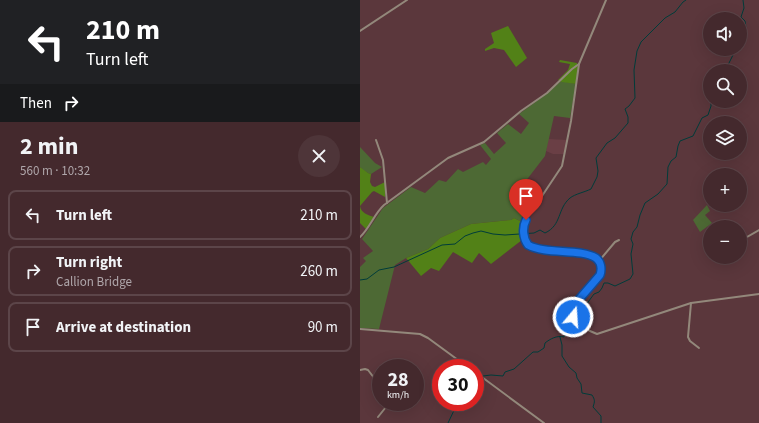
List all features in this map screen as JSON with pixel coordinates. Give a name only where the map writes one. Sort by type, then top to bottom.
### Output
[{"type":"street","points":[[360,31],[407,0]]},
{"type":"street","points":[[606,0],[579,64],[571,121],[562,166],[523,225],[524,236],[527,243],[531,247],[540,249],[589,255],[599,262],[601,270],[600,275],[575,304],[571,312],[573,317],[594,333],[599,333],[691,303],[759,294]]},
{"type":"street","points":[[360,238],[368,229],[378,211],[387,203],[448,158],[484,142],[521,111],[547,93],[579,64]]},
{"type":"street","points":[[376,140],[383,160],[387,203]]},
{"type":"street","points":[[747,237],[759,230]]},
{"type":"street","points":[[599,262],[615,242],[619,240]]},
{"type":"street","points":[[691,303],[688,337],[690,341],[699,348]]},
{"type":"street","points":[[360,330],[420,334],[457,359]]},
{"type":"street","points":[[360,370],[368,370],[372,375]]},
{"type":"street","points":[[484,379],[544,423]]},
{"type":"street","points":[[378,417],[383,411]]},
{"type":"shaded area","points":[[548,139],[567,140],[564,154],[553,154],[546,151]]},
{"type":"green space","points":[[508,26],[527,58],[516,67],[504,50],[494,48],[485,51],[485,49],[494,43],[491,33]]},
{"type":"green space","points":[[560,60],[577,63],[576,84],[558,80],[568,70],[570,64],[559,62]]},
{"type":"green space","points":[[561,81],[576,84],[570,118],[554,116],[545,156],[525,182],[541,196],[522,222],[514,218],[511,220],[471,224],[440,238],[428,249],[406,258],[395,265],[379,329],[360,328],[360,267],[366,261],[363,258],[373,251],[362,239],[383,208],[411,187],[425,193],[439,180],[446,182],[458,169],[463,172],[483,162],[486,165],[491,159],[480,145],[485,143],[494,154],[506,143],[497,133],[508,124],[521,134],[529,123],[519,114],[549,92]]},
{"type":"green space","points":[[360,147],[375,163],[382,167],[371,174],[361,168]]},
{"type":"green space","points":[[360,167],[371,174],[370,182],[372,186],[375,187],[385,182],[385,197],[374,191],[360,206]]},
{"type":"green space","points":[[360,206],[363,212],[374,217],[366,229],[360,223]]},
{"type":"green space","points":[[703,209],[703,212],[709,212],[705,215],[709,220],[703,220],[703,230],[700,232],[693,220]]},
{"type":"green space","points":[[514,218],[522,222],[522,240],[491,264],[479,253],[472,263],[453,252],[439,271],[431,268],[421,276],[406,258],[428,249],[440,238],[471,224],[511,220]]},
{"type":"waterway","points":[[360,280],[367,279],[379,270],[394,267],[442,245],[455,244],[465,236],[473,233],[481,231],[505,235],[534,233],[540,230],[545,233],[550,230],[557,221],[566,202],[575,195],[591,189],[597,177],[598,171],[596,158],[607,143],[615,138],[628,123],[628,117],[625,109],[635,98],[634,70],[637,51],[641,42],[665,18],[675,12],[686,0]]},
{"type":"waterway","points":[[743,0],[744,8],[743,12]]},
{"type":"waterway","points":[[728,64],[732,56]]},
{"type":"waterway","points":[[484,376],[503,376],[505,372],[514,369],[533,352],[538,352],[544,348],[545,343],[549,340],[556,337],[564,337],[568,325],[580,313],[594,294],[599,292],[604,283],[615,286],[630,279],[633,274],[631,254],[633,244],[631,239],[633,232],[637,227],[645,203],[658,194],[667,184],[668,167],[671,161],[676,157],[680,141],[693,136],[702,118],[708,115],[710,108]]},
{"type":"waterway","points":[[560,337],[562,356],[569,367],[576,373],[581,384],[582,393],[592,395],[594,398],[593,407],[601,416],[601,423]]},
{"type":"waterway","points":[[448,423],[454,411]]},
{"type":"route","points":[[526,220],[523,225],[524,238],[531,247],[589,255],[597,259],[600,264],[600,275],[582,294],[573,307],[571,314],[573,317]]}]
